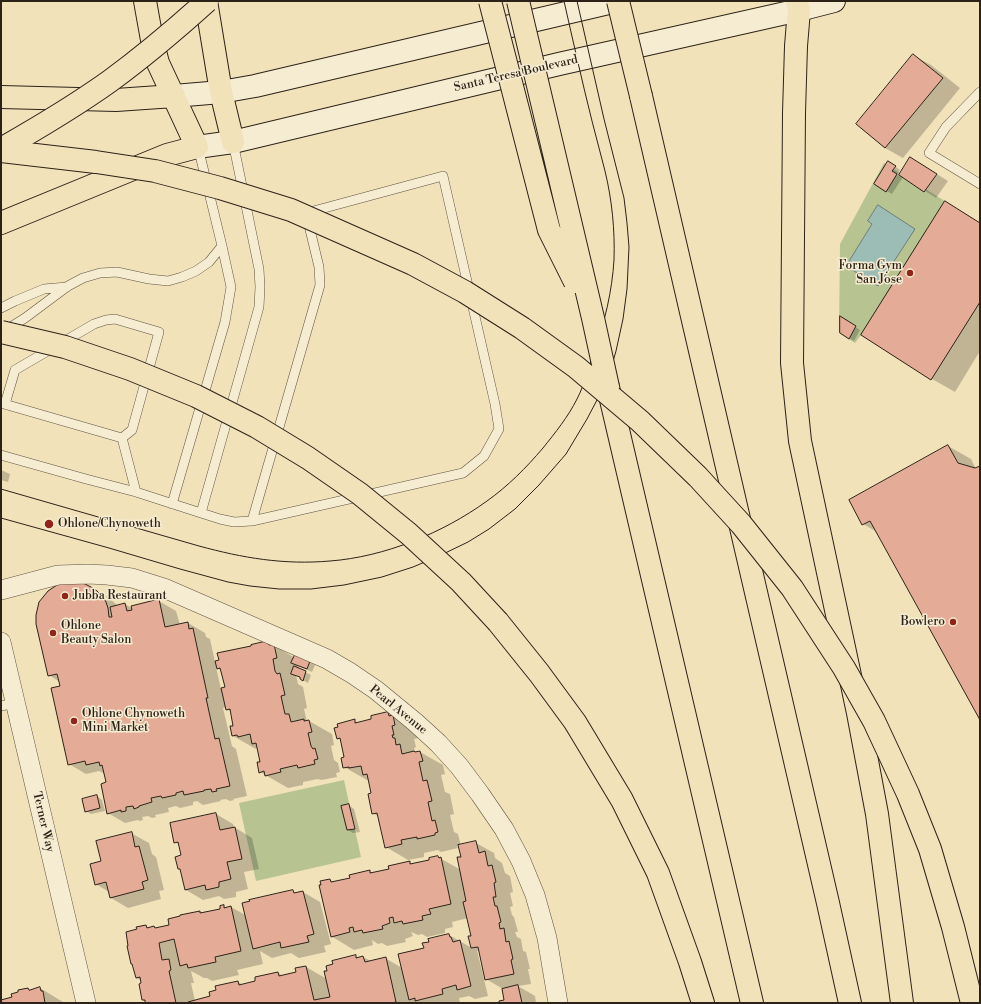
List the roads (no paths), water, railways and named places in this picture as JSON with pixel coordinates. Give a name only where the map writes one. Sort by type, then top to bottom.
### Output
[{"type":"highway","points":[[1,223],[167,155],[198,147],[158,62],[146,12],[145,1]]},
{"type":"highway","points":[[206,1],[221,92],[233,142]]},
{"type":"highway","points":[[1,150],[110,81],[179,27],[206,1]]},
{"type":"highway","points":[[490,1],[549,230],[593,318]]},
{"type":"highway","points":[[518,1],[752,1003]]},
{"type":"highway","points":[[618,1],[850,1003]]},
{"type":"highway","points":[[798,5],[794,113],[792,363],[799,433],[801,449],[856,705],[877,814],[902,1003]]},
{"type":"highway","points":[[1,97],[116,100],[174,96]]},
{"type":"highway","points":[[1,150],[155,171],[220,188],[291,210],[413,264],[465,292],[522,328],[576,366],[640,421],[698,477],[741,524],[792,588],[844,668],[874,721],[908,794],[930,849],[953,927],[972,1003]]},
{"type":"highway","points":[[1,332],[65,347],[130,369],[196,396],[257,427],[308,458],[360,494],[410,534],[461,582],[498,622],[539,673],[575,722],[622,800],[658,873],[690,962],[702,1003]]},
{"type":"main road","points":[[174,96],[221,92],[262,84],[618,1]]},
{"type":"main road","name":"Santa Teresa Boulevard","points":[[198,147],[233,142],[798,5],[834,1]]},
{"type":"street","name":"Pearl Avenue","points":[[1,590],[58,575],[107,574],[132,578],[164,588],[327,659],[376,690],[432,738],[459,766],[504,828],[521,861],[535,895],[547,938],[558,1003]]},
{"type":"street","name":"Terner Way","points":[[1,642],[8,704],[86,1003]]},
{"type":"lane","points":[[980,92],[946,127],[930,153],[980,184]]},
{"type":"lane","points":[[201,514],[259,307],[259,269],[233,142]]},
{"type":"lane","points":[[172,504],[224,322],[231,287],[198,147]]},
{"type":"lane","points":[[1,455],[136,492],[201,514],[234,522],[252,521],[462,473],[484,456],[499,428],[495,404],[443,176],[306,213],[318,267],[320,285],[252,521]]},
{"type":"lane","points":[[1,332],[25,318],[68,286],[83,278],[100,273],[116,272],[149,279],[168,281],[196,271],[209,262],[222,246]]},
{"type":"lane","points":[[1,308],[44,289],[68,286]]},
{"type":"lane","points":[[115,319],[159,332],[132,430],[122,438],[3,403],[15,370],[94,324],[106,320],[115,319]]},
{"type":"lane","points":[[122,438],[136,492]]},
{"type":"water","points":[[878,205],[915,229],[878,286],[846,266],[872,224],[868,221]]},
{"type":"tram line","points":[[1,489],[215,550],[264,560],[313,562],[350,559],[392,549],[412,542],[470,513],[509,483],[523,470],[557,431],[580,394],[601,329],[612,283],[614,238],[610,193],[564,1]]},
{"type":"tram line","points":[[1,518],[228,582],[279,589],[311,589],[344,585],[382,577],[413,567],[468,542],[489,529],[515,509],[539,485],[566,454],[587,419],[608,379],[623,319],[627,289],[629,247],[624,198],[577,1]]},
{"type":"place","name":"Forma Gym San Jose","points":[[910,273]]},
{"type":"place","name":"Ohlone/Chynoweth","points":[[49,524]]},
{"type":"place","name":"Jubba Restaurant","points":[[65,596]]},
{"type":"place","name":"Bowlero","points":[[953,622]]},
{"type":"place","name":"Ohlone Beauty Salon","points":[[53,633]]},
{"type":"place","name":"Ohlone Chynoweth Mini Market","points":[[74,721]]}]
